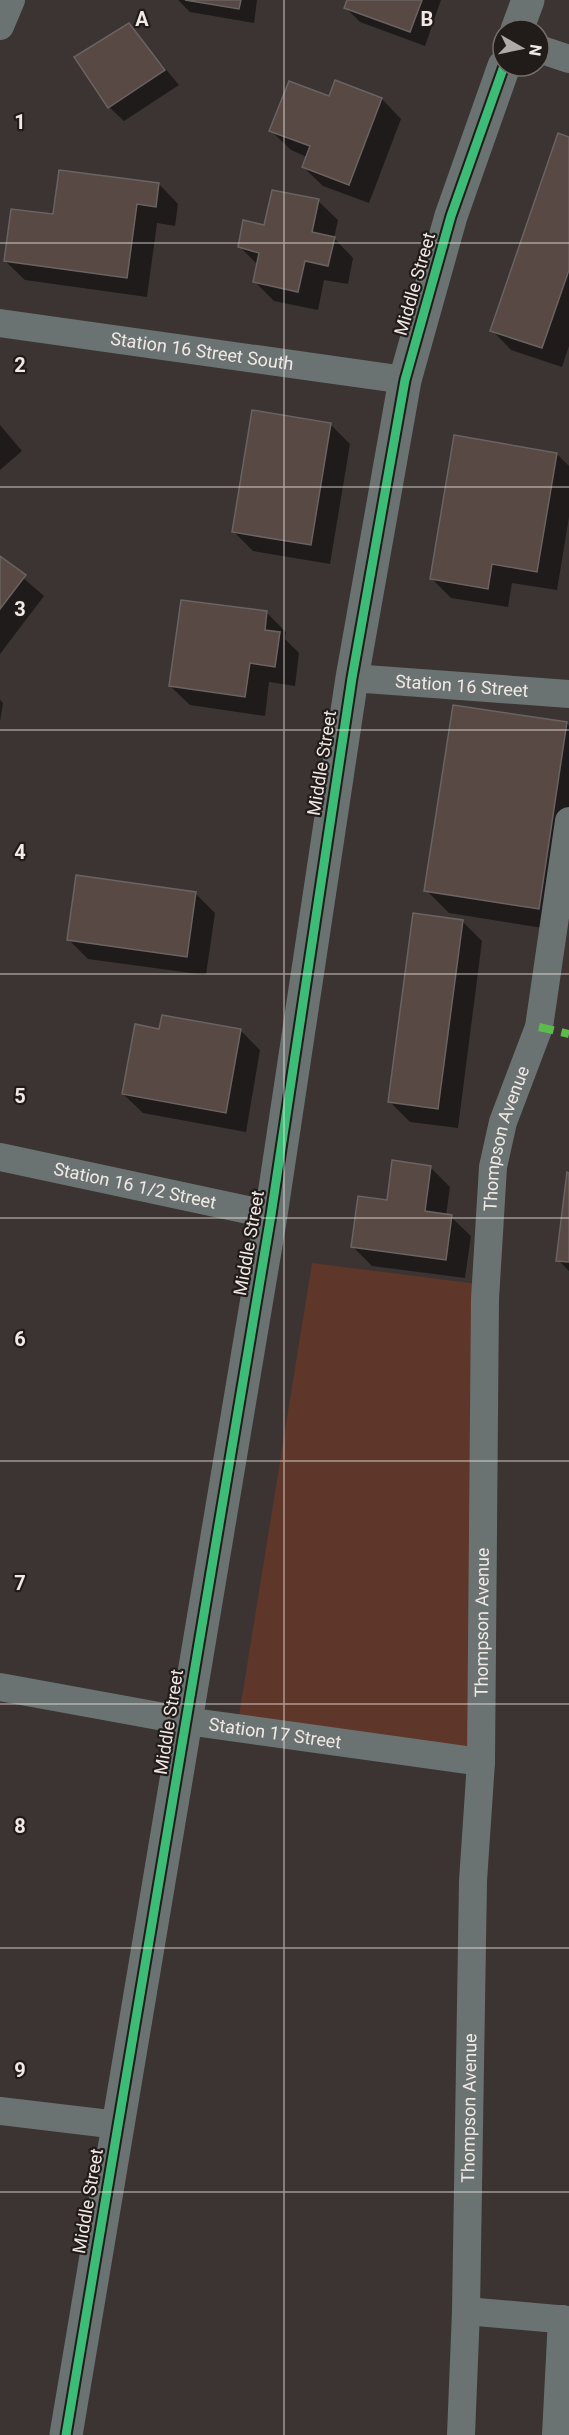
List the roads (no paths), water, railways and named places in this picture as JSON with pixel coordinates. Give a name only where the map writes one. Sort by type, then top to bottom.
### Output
[{"type":"street","points":[[0,26],[11,0]]},
{"type":"street","points":[[521,18],[528,0]]},
{"type":"street","points":[[551,53],[569,59]]},
{"type":"street","name":"Middle Street","points":[[66,2435],[186,1721],[227,1460],[271,1215],[352,678],[405,380],[451,216],[500,78]]},
{"type":"street","name":"Station 16 Street South","points":[[0,323],[405,380]]},
{"type":"street","name":"Station 16 Street","points":[[352,678],[569,694]]},
{"type":"street","name":"Thompson Avenue","points":[[461,2435],[466,2311],[473,1881],[481,1762],[485,1299],[493,1167],[503,1122],[539,1027],[569,821]]},
{"type":"street","name":"Station 16 1/2 Street","points":[[0,1157],[271,1215]]},
{"type":"street","name":"Station 17 Street","points":[[0,1688],[186,1721],[481,1762]]},
{"type":"street","points":[[0,2110],[118,2126]]},
{"type":"street","points":[[466,2311],[566,2319],[556,2435]]}]
